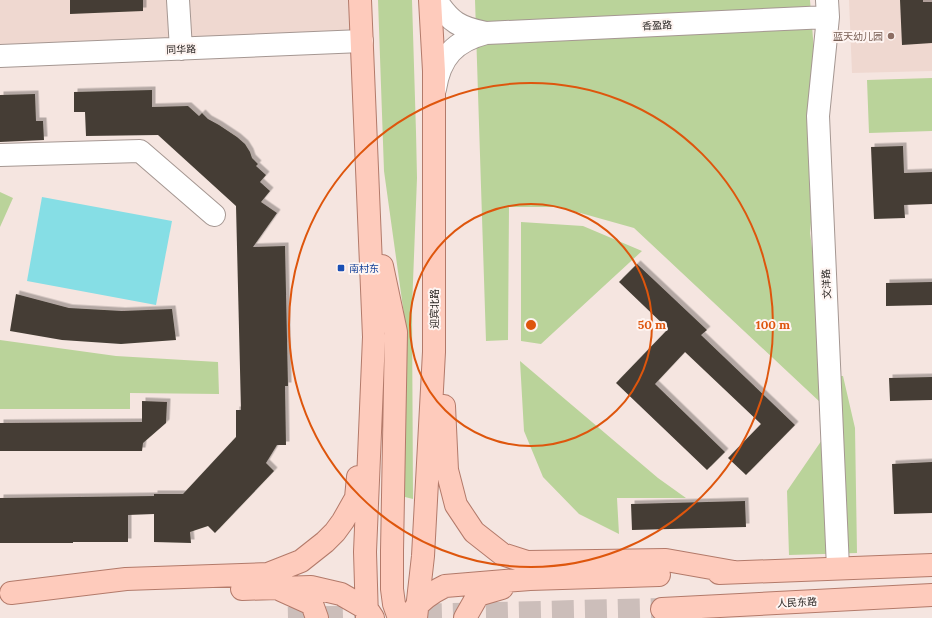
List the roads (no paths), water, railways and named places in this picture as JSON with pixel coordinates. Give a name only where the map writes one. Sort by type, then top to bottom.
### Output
[{"type":"main road","points":[[360,0],[374,337],[365,552],[391,614]]},
{"type":"main road","name":"迎宾北路","points":[[391,614],[423,556],[434,352],[434,94],[430,0]]},
{"type":"main road","points":[[368,202],[396,332],[391,614]]},
{"type":"main road","points":[[434,221],[447,470],[456,505],[474,532],[502,554],[528,562],[666,560],[734,572]]},
{"type":"main road","points":[[6,593],[126,579],[268,574],[301,561],[335,532],[356,498],[374,337]]},
{"type":"main road","points":[[6,593],[311,587],[341,594],[391,614],[445,586],[530,579],[932,565]]},
{"type":"main road","points":[[465,618],[478,595],[530,579]]},
{"type":"main road","points":[[276,588],[312,604],[316,618]]},
{"type":"main road","name":"人民东路","points":[[662,608],[932,595]]},
{"type":"street","points":[[178,0],[180,49]]},
{"type":"street","points":[[436,0],[450,19],[461,26],[486,33]]},
{"type":"street","name":"香盈路","points":[[486,33],[828,8]]},
{"type":"street","name":"文洋路","points":[[828,8],[818,116],[838,568]]},
{"type":"street","points":[[434,94],[437,76],[446,58],[460,43],[473,36],[486,33]]},
{"type":"street","name":"同华路","points":[[0,56],[362,41]]},
{"type":"street","points":[[0,155],[140,151],[214,215]]},
{"type":"water","points":[[42,197],[172,221],[156,305],[27,281]]},
{"type":"tunnel","points":[[288,618],[662,609]]},
{"type":"place","name":"蓝天幼儿园","points":[[891,36]]},
{"type":"place","name":"南村东","points":[[341,268]]}]
